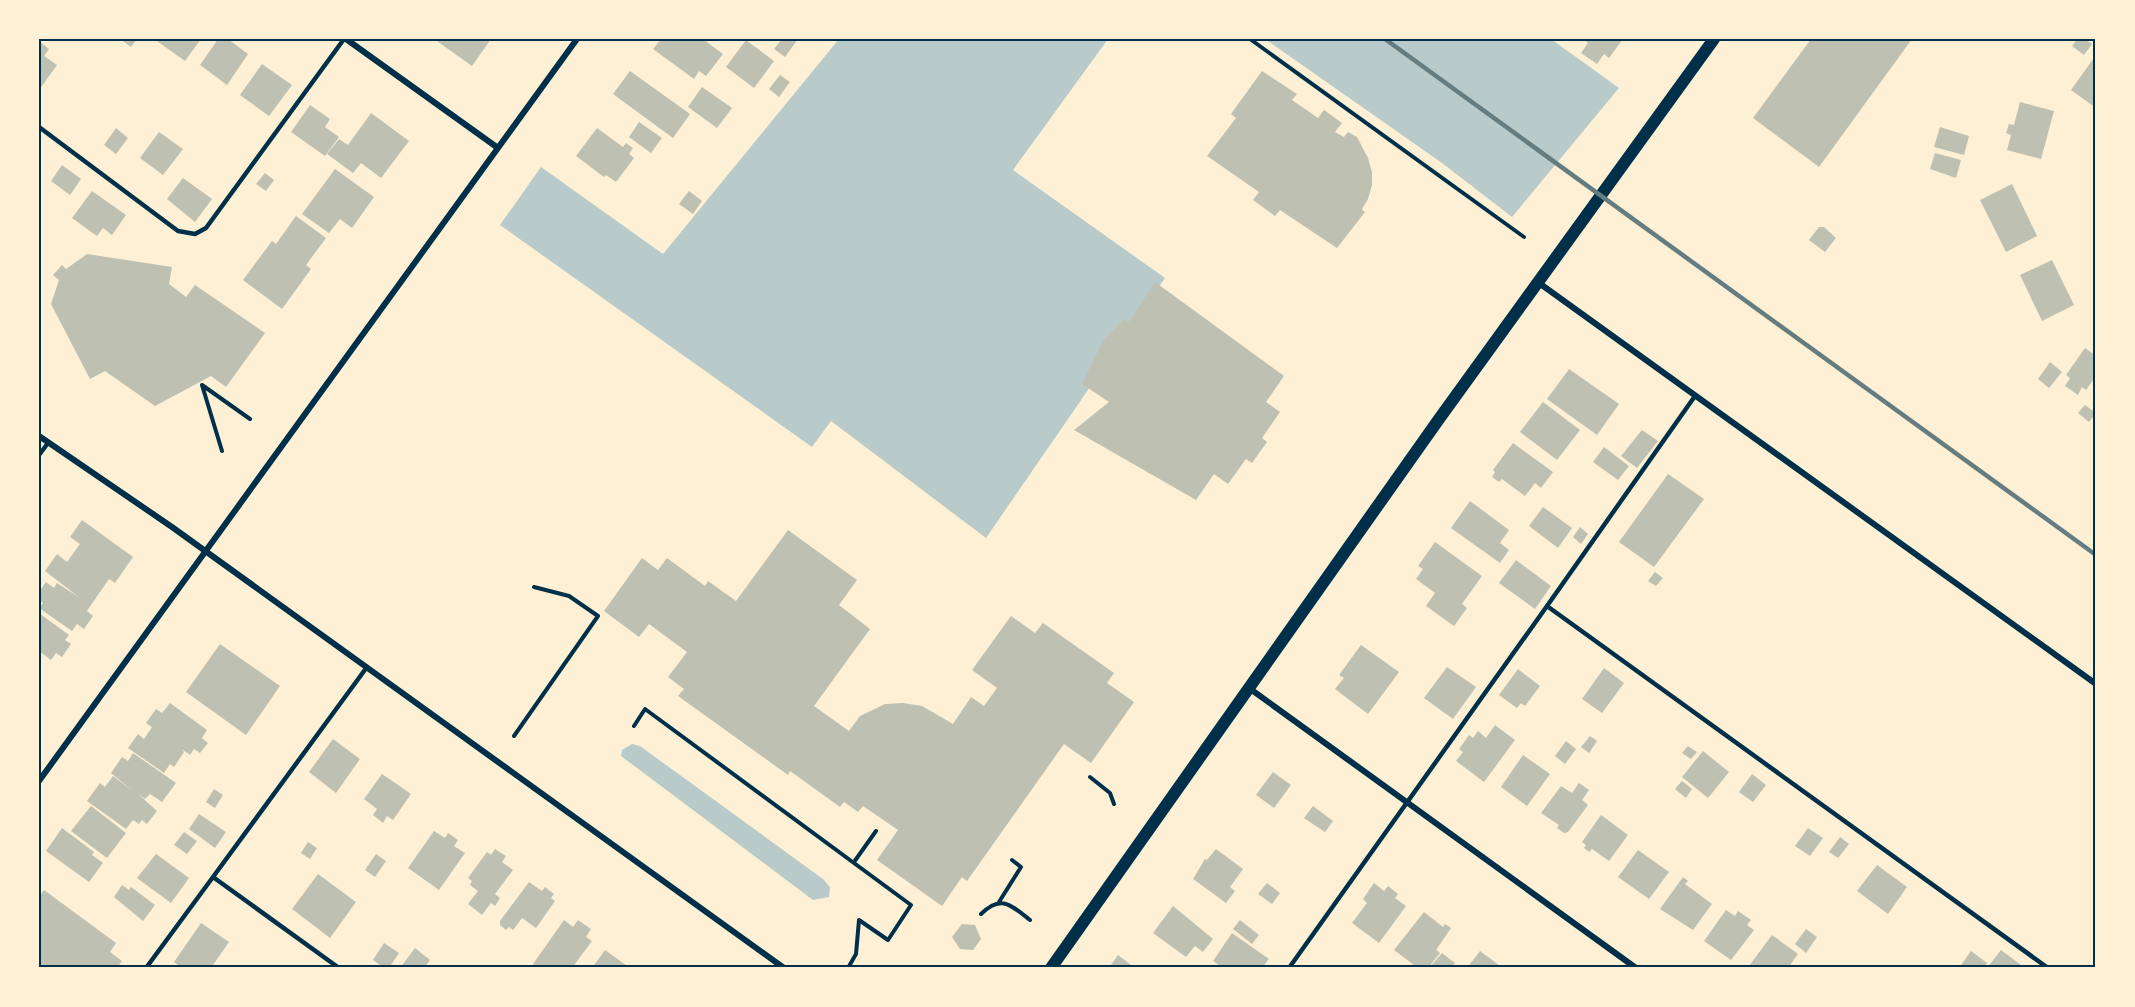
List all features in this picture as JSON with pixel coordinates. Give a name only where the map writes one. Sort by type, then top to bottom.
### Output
[{"type":"main road","points":[[1051,968],[1439,419],[1714,39]]},
{"type":"street","points":[[345,39],[498,148]]},
{"type":"street","points":[[39,781],[577,39]]},
{"type":"street","points":[[1539,283],[2096,684]]},
{"type":"street","points":[[39,436],[207,552],[782,967]]},
{"type":"street","points":[[1250,688],[1636,968]]},
{"type":"lane","points":[[39,127],[178,231],[195,234],[206,228],[345,39]]},
{"type":"lane","points":[[1289,968],[1695,396]]},
{"type":"lane","points":[[39,455],[48,443]]},
{"type":"lane","points":[[1547,606],[2048,968]]},
{"type":"lane","points":[[146,968],[367,667]]},
{"type":"lane","points":[[213,877],[339,968]]},
{"type":"path","points":[[1250,39],[1524,237]]},
{"type":"path","points":[[222,451],[202,385],[250,419]]},
{"type":"path","points":[[514,736],[598,616],[569,596],[534,587]]},
{"type":"path","points":[[634,726],[645,709],[912,905],[888,940],[859,920],[856,954],[848,968]]},
{"type":"path","points":[[1090,777],[1110,793],[1114,804]]},
{"type":"path","points":[[854,862],[876,831]]},
{"type":"path","points":[[999,902],[1021,867],[1012,860]]},
{"type":"path","points":[[981,914],[990,904],[999,902],[1011,905],[1030,920]]},
{"type":"shaded area","points":[[839,39],[1108,39],[1013,170],[1165,278],[986,538],[831,421],[812,447],[500,225],[541,167],[663,254]]},
{"type":"shaded area","points":[[1265,39],[1551,39],[1619,88],[1512,217],[1442,163]]},
{"type":"shaded area","points":[[632,744],[640,746],[823,879],[830,887],[829,897],[813,900],[621,756],[622,750]]},
{"type":"building","points":[[120,39],[137,39],[131,47]]},
{"type":"building","points":[[154,39],[201,39],[185,61]]},
{"type":"building","points":[[218,39],[228,39],[248,54],[227,85],[200,65]]},
{"type":"building","points":[[434,39],[491,39],[472,66]]},
{"type":"building","points":[[661,39],[703,39],[723,54],[706,76],[699,71],[694,79],[653,49]]},
{"type":"building","points":[[782,39],[798,39],[785,57],[774,49]]},
{"type":"building","points":[[1583,39],[1623,39],[1609,58],[1604,54],[1597,64],[1581,53],[1588,43]]},
{"type":"building","points":[[1811,39],[1912,39],[1819,167],[1753,118]]},
{"type":"building","points":[[2077,39],[2085,39],[2092,44],[2084,55],[2072,46]]},
{"type":"building","points":[[746,40],[774,61],[754,88],[726,67]]},
{"type":"building","points":[[39,41],[49,49],[44,56],[57,65],[39,90]]},
{"type":"building","points":[[2096,55],[2096,108],[2071,90]]},
{"type":"building","points":[[262,64],[292,85],[269,116],[240,95]]},
{"type":"building","points":[[630,71],[690,114],[673,138],[613,94]]},
{"type":"building","points":[[1262,71],[1297,94],[1292,100],[1318,118],[1324,110],[1342,123],[1335,132],[1344,137],[1348,132],[1357,137],[1368,158],[1372,172],[1372,185],[1362,209],[1365,212],[1337,248],[1280,210],[1275,216],[1253,200],[1259,192],[1207,156],[1236,118],[1231,114]]},
{"type":"building","points":[[780,75],[790,82],[779,97],[769,89]]},
{"type":"building","points":[[702,87],[732,108],[717,128],[688,107]]},
{"type":"building","points":[[2020,102],[2054,111],[2041,159],[2007,150],[2011,135],[2006,133],[2009,124],[2014,125]]},
{"type":"building","points":[[310,105],[330,119],[325,127],[339,137],[325,156],[291,132]]},
{"type":"building","points":[[371,113],[409,141],[381,178],[361,163],[353,173],[327,154],[339,139],[348,145]]},
{"type":"building","points":[[639,122],[662,138],[651,153],[629,137]]},
{"type":"building","points":[[1940,127],[1969,136],[1964,155],[1934,147]]},
{"type":"building","points":[[116,128],[128,138],[116,154],[104,145]]},
{"type":"building","points":[[597,128],[623,147],[626,143],[633,148],[629,154],[634,158],[616,182],[606,175],[604,177],[576,156]]},
{"type":"building","points":[[159,132],[183,149],[163,175],[140,158]]},
{"type":"building","points":[[1935,153],[1961,160],[1956,178],[1930,169]]},
{"type":"building","points":[[62,165],[81,179],[70,195],[51,181]]},
{"type":"building","points":[[335,169],[374,197],[352,228],[340,219],[329,233],[302,214]]},
{"type":"building","points":[[265,173],[274,180],[266,191],[256,184]]},
{"type":"building","points":[[183,178],[212,199],[195,222],[167,199]]},
{"type":"building","points":[[2012,184],[2037,236],[2006,252],[1980,200]]},
{"type":"building","points":[[92,191],[126,215],[112,235],[103,228],[97,236],[72,218]]},
{"type":"building","points":[[689,191],[702,201],[693,214],[679,204]]},
{"type":"building","points":[[296,216],[326,238],[306,265],[311,269],[282,309],[243,280],[272,241],[276,244]]},
{"type":"building","points":[[1819,227],[1824,227],[1836,238],[1825,252],[1809,240]]},
{"type":"building","points":[[87,254],[172,267],[169,284],[186,297],[195,285],[265,333],[226,387],[211,376],[155,406],[105,371],[90,379],[51,304],[59,280],[53,275],[62,265],[66,269]]},
{"type":"building","points":[[2052,260],[2074,305],[2042,321],[2020,275]]},
{"type":"building","points":[[1155,282],[1284,376],[1266,402],[1280,412],[1262,438],[1267,442],[1252,463],[1246,459],[1228,484],[1214,474],[1196,500],[1074,430],[1109,402],[1082,384],[1104,339],[1124,319],[1129,322]]},
{"type":"building","points":[[2085,348],[2096,356],[2096,376],[2086,390],[2082,387],[2078,395],[2065,386],[2070,378],[2066,375]]},
{"type":"building","points":[[2050,362],[2062,372],[2049,388],[2038,379]]},
{"type":"building","points":[[1569,369],[1619,404],[1597,435],[1547,399]]},
{"type":"building","points":[[1543,402],[1580,430],[1557,460],[1520,432]]},
{"type":"building","points":[[2085,405],[2096,413],[2089,422],[2078,413]]},
{"type":"building","points":[[1642,430],[1658,441],[1637,468],[1621,456]]},
{"type":"building","points":[[1513,443],[1553,472],[1541,488],[1535,483],[1525,496],[1502,479],[1499,482],[1492,477],[1495,472],[1493,470]]},
{"type":"building","points":[[1604,447],[1629,466],[1618,480],[1593,462]]},
{"type":"building","points":[[1668,474],[1704,499],[1654,567],[1619,542]]},
{"type":"building","points":[[1470,501],[1509,530],[1500,543],[1509,550],[1500,563],[1451,528]]},
{"type":"building","points":[[1543,507],[1572,528],[1558,548],[1529,526]]},
{"type":"building","points":[[82,520],[133,557],[115,583],[109,579],[91,605],[87,611],[93,616],[84,629],[77,624],[72,631],[39,608],[43,603],[39,600],[39,592],[46,582],[54,588],[57,583],[80,598],[45,571],[57,554],[67,562],[80,544],[70,537]]},
{"type":"building","points":[[1580,527],[1588,534],[1581,544],[1573,537]]},
{"type":"building","points":[[788,530],[857,580],[839,605],[870,629],[814,706],[849,731],[860,716],[885,704],[903,703],[922,706],[953,724],[971,697],[984,706],[997,688],[972,670],[1011,616],[1035,633],[1043,623],[1114,673],[1107,683],[1134,702],[1091,763],[1064,744],[967,881],[962,877],[942,906],[877,860],[898,830],[863,806],[858,812],[844,802],[840,807],[790,771],[788,775],[678,696],[684,689],[668,677],[687,652],[649,624],[639,637],[604,611],[642,558],[658,570],[667,558],[705,586],[708,581],[736,601]]},
{"type":"building","points":[[1435,542],[1482,576],[1462,604],[1467,608],[1454,626],[1426,606],[1435,593],[1416,579],[1423,569],[1418,566]]},
{"type":"building","points":[[1516,560],[1551,586],[1535,609],[1499,583]]},
{"type":"building","points":[[1655,572],[1663,578],[1656,586],[1648,581]]},
{"type":"building","points":[[39,613],[69,635],[65,640],[71,644],[62,657],[56,653],[51,660],[39,651]]},
{"type":"building","points":[[220,644],[280,686],[246,735],[186,692]]},
{"type":"building","points":[[1361,645],[1399,672],[1368,714],[1335,689],[1344,678],[1339,675]]},
{"type":"building","points":[[1447,667],[1476,687],[1453,719],[1424,698]]},
{"type":"building","points":[[1604,668],[1624,683],[1602,713],[1582,699]]},
{"type":"building","points":[[1518,669],[1540,686],[1525,706],[1521,703],[1517,708],[1499,695]]},
{"type":"building","points":[[170,703],[207,730],[202,738],[208,743],[200,753],[194,749],[190,755],[182,749],[184,752],[174,767],[170,764],[164,773],[128,748],[138,734],[144,739],[152,727],[146,723],[156,709],[162,713]]},
{"type":"building","points":[[1495,725],[1515,740],[1484,782],[1456,761],[1463,752],[1459,749],[1469,735],[1473,738],[1478,731],[1486,738]]},
{"type":"building","points":[[1590,736],[1597,741],[1589,753],[1581,747]]},
{"type":"building","points":[[333,739],[360,759],[336,793],[309,772]]},
{"type":"building","points":[[1566,741],[1576,749],[1565,764],[1555,756]]},
{"type":"building","points":[[1688,746],[1697,752],[1691,759],[1682,753]]},
{"type":"building","points":[[1703,751],[1729,772],[1708,798],[1682,777]]},
{"type":"building","points":[[133,753],[176,783],[162,802],[150,794],[145,799],[137,793],[157,811],[147,824],[142,820],[139,824],[133,820],[126,829],[87,801],[100,783],[105,787],[113,776],[133,791],[111,773],[122,757],[128,761]]},
{"type":"building","points":[[1523,755],[1550,774],[1527,806],[1501,787]]},
{"type":"building","points":[[1273,772],[1291,785],[1274,808],[1256,795]]},
{"type":"building","points":[[382,774],[411,794],[393,820],[387,816],[383,823],[373,815],[377,809],[364,799]]},
{"type":"building","points":[[1752,774],[1766,785],[1753,802],[1739,792]]},
{"type":"building","points":[[1682,781],[1692,789],[1686,798],[1675,789]]},
{"type":"building","points":[[1579,783],[1589,790],[1582,800],[1588,805],[1568,832],[1564,833],[1557,828],[1559,825],[1541,813],[1561,786],[1572,793]]},
{"type":"building","points":[[214,789],[223,795],[215,808],[206,802]]},
{"type":"building","points":[[91,806],[126,833],[107,858],[71,831]]},
{"type":"building","points":[[1313,806],[1333,821],[1325,832],[1304,818]]},
{"type":"building","points":[[199,814],[226,832],[215,848],[189,829]]},
{"type":"building","points":[[1601,815],[1628,835],[1609,861],[1592,849],[1589,852],[1584,848],[1586,845],[1582,842]]},
{"type":"building","points":[[62,828],[94,852],[92,855],[103,863],[89,882],[46,851]]},
{"type":"building","points":[[1808,828],[1823,838],[1810,856],[1795,846]]},
{"type":"building","points":[[434,831],[445,838],[448,833],[458,840],[454,846],[465,853],[439,890],[408,868]]},
{"type":"building","points":[[184,832],[197,841],[187,854],[174,845]]},
{"type":"building","points":[[1840,837],[1849,844],[1838,858],[1829,852]]},
{"type":"building","points":[[308,842],[317,848],[310,859],[301,853]]},
{"type":"building","points":[[495,849],[506,856],[502,862],[513,870],[495,894],[500,898],[495,906],[491,903],[482,915],[468,904],[478,891],[470,885],[472,881],[468,878],[487,852],[491,855]]},
{"type":"building","points":[[1216,849],[1243,869],[1230,887],[1235,891],[1226,903],[1193,879],[1205,859],[1207,860]]},
{"type":"building","points":[[1638,850],[1669,872],[1649,899],[1618,877]]},
{"type":"building","points":[[156,854],[189,878],[171,903],[137,878]]},
{"type":"building","points":[[376,854],[386,861],[375,877],[365,870]]},
{"type":"building","points":[[1877,865],[1907,887],[1888,914],[1857,891]]},
{"type":"building","points":[[318,874],[356,902],[330,938],[292,909]]},
{"type":"building","points":[[1683,877],[1688,881],[1685,884],[1712,904],[1693,930],[1660,909]]},
{"type":"building","points":[[529,882],[542,891],[545,887],[554,894],[551,898],[555,901],[536,928],[522,918],[513,930],[509,927],[506,930],[500,925],[500,921]]},
{"type":"building","points":[[1267,883],[1280,893],[1272,904],[1258,894]]},
{"type":"building","points":[[1374,883],[1384,891],[1388,886],[1398,894],[1395,898],[1406,906],[1379,943],[1352,923],[1367,903],[1363,899]]},
{"type":"building","points":[[122,885],[129,890],[131,887],[155,905],[143,921],[114,897]]},
{"type":"building","points":[[44,890],[116,943],[110,952],[122,961],[117,968],[39,968],[39,897]]},
{"type":"building","points":[[1173,906],[1213,939],[1203,952],[1195,946],[1186,957],[1153,933]]},
{"type":"building","points":[[1726,910],[1735,916],[1738,911],[1751,920],[1747,925],[1754,930],[1731,960],[1704,941]]},
{"type":"building","points":[[1424,912],[1443,927],[1445,924],[1451,928],[1436,950],[1440,953],[1428,968],[1418,968],[1394,950]]},
{"type":"building","points":[[564,920],[573,927],[578,920],[591,929],[586,937],[592,941],[572,968],[538,968],[533,964]]},
{"type":"building","points":[[1240,920],[1259,935],[1252,944],[1233,929]]},
{"type":"building","points":[[201,923],[229,942],[211,968],[182,968],[174,962]]},
{"type":"building","points":[[962,924],[975,925],[981,939],[973,950],[960,949],[952,937]]},
{"type":"building","points":[[1806,929],[1817,937],[1806,953],[1795,944]]},
{"type":"building","points":[[1232,933],[1269,959],[1262,968],[1223,968],[1213,961]]},
{"type":"building","points":[[1772,935],[1798,954],[1788,968],[1752,968],[1749,966]]},
{"type":"building","points":[[384,943],[399,953],[389,968],[384,968],[373,960]]},
{"type":"building","points":[[415,948],[430,960],[424,968],[400,968]]},
{"type":"building","points":[[605,950],[630,968],[592,968]]},
{"type":"building","points":[[2001,950],[2025,968],[1987,968]]},
{"type":"building","points":[[1480,951],[1503,968],[1467,968]]},
{"type":"building","points":[[1971,951],[1987,963],[1983,968],[1959,968]]},
{"type":"building","points":[[1442,953],[1455,963],[1451,968],[1429,968]]},
{"type":"building","points":[[1118,955],[1135,968],[1109,968]]},
{"type":"railway","points":[[1385,39],[2096,555]]}]
